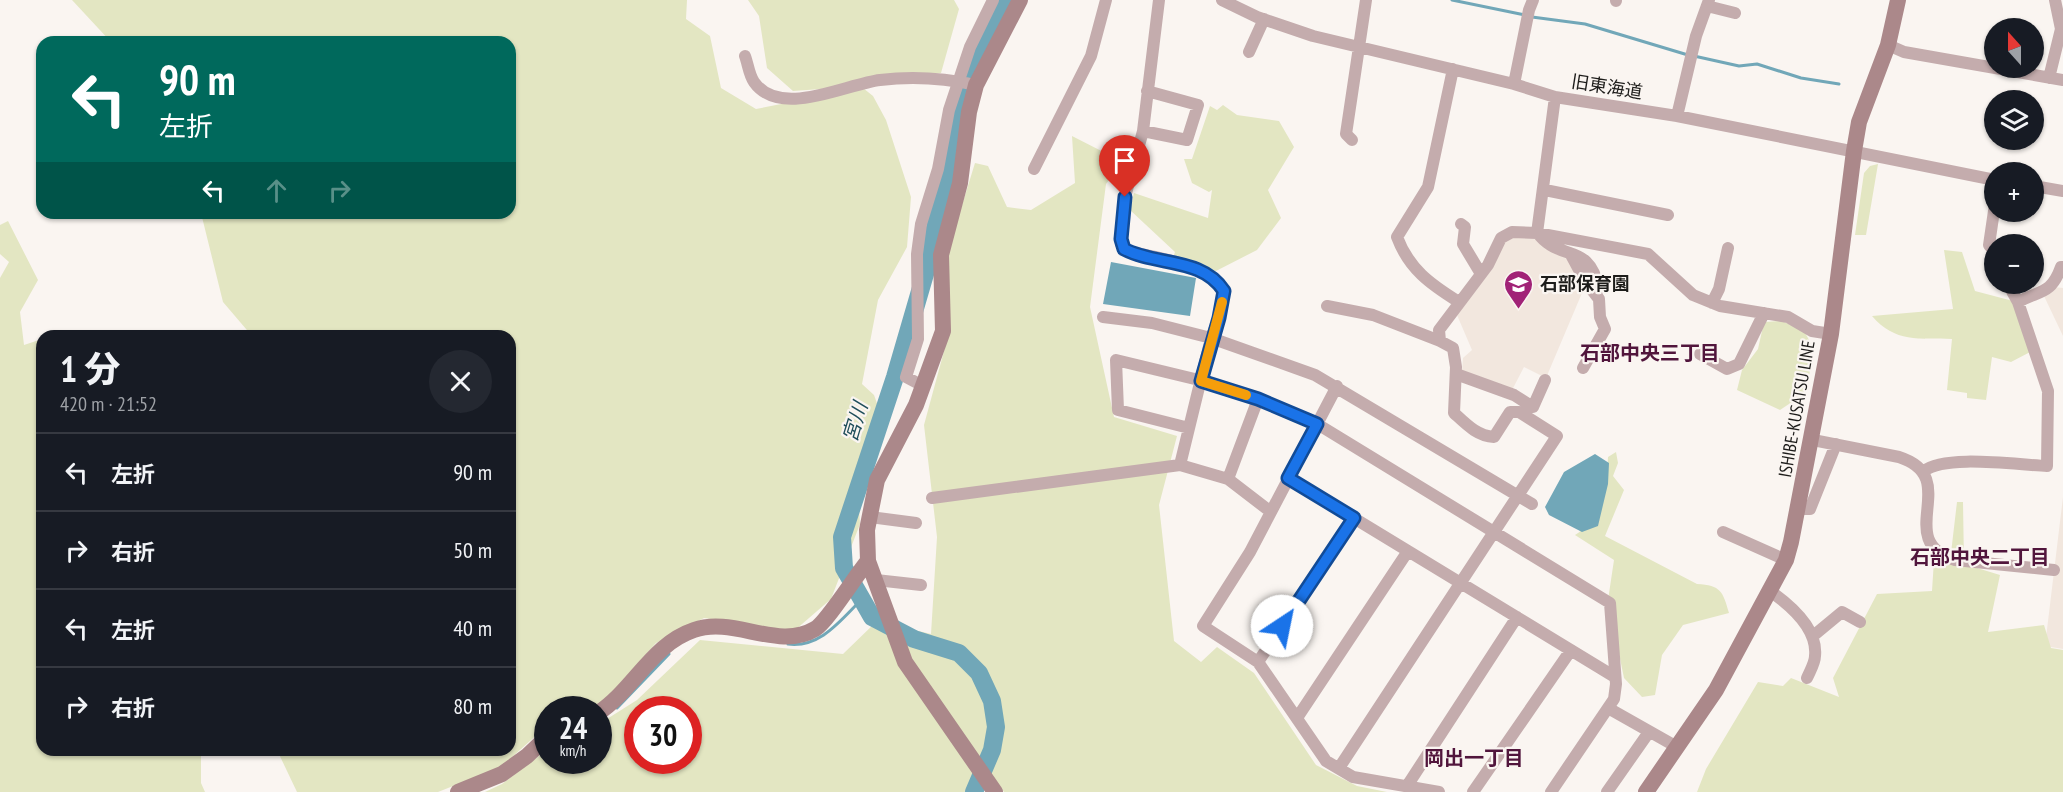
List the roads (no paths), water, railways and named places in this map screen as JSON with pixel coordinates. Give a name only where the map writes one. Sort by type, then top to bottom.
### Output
[{"type":"street","points":[[921,385],[907,378],[918,339],[917,254],[921,224],[938,169],[949,110],[958,81],[970,48],[993,0]]},
{"type":"street","points":[[989,782],[905,662],[868,561],[870,517],[877,480],[943,331],[941,255],[960,183],[969,112],[976,85],[1020,0]]},
{"type":"street","points":[[1034,169],[1090,56],[1106,0]]},
{"type":"street","points":[[1159,0],[1143,131],[1125,197],[1121,244],[1128,251],[1198,269],[1219,284],[1224,291],[1180,465]]},
{"type":"street","name":"旧東海道","points":[[1222,0],[1264,19],[1358,49],[1453,69],[1555,97],[1677,116],[1984,178]]},
{"type":"street","points":[[1352,140],[1346,134],[1366,0]]},
{"type":"street","points":[[1514,84],[1528,10],[1533,0]]},
{"type":"street","name":"ISHIBE-KUSATSU LINE","points":[[1646,792],[1716,690],[1786,560],[1813,440],[1831,334],[1859,122],[1888,45],[1898,0]]},
{"type":"street","points":[[2049,78],[2061,29],[2055,0]]},
{"type":"street","points":[[1677,116],[1696,36],[1708,3],[1735,13]]},
{"type":"street","points":[[1249,52],[1264,19]]},
{"type":"street","points":[[1888,45],[1904,52],[2063,80]]},
{"type":"street","points":[[745,56],[754,82],[769,95],[791,98],[822,96],[877,80],[914,78],[958,81],[976,85]]},
{"type":"street","points":[[1453,69],[1428,187],[1397,237],[1403,255],[1417,273],[1459,302]]},
{"type":"street","points":[[1143,131],[1187,140],[1198,105],[1147,91]]},
{"type":"street","points":[[1537,233],[1545,190],[1555,97]]},
{"type":"street","points":[[2044,188],[2063,191]]},
{"type":"street","points":[[1545,190],[1668,215]]},
{"type":"street","points":[[1461,224],[1465,227],[1463,244],[1481,274]]},
{"type":"street","points":[[1440,341],[1439,330],[1481,274],[1501,238],[1512,232],[1537,233],[1648,254],[1693,295],[1712,303],[1788,317],[1812,332],[1831,334]]},
{"type":"street","points":[[1537,233],[1543,240],[1581,256],[1590,264],[1599,289]]},
{"type":"street","points":[[1712,303],[1719,290],[1728,248]]},
{"type":"street","points":[[1570,253],[1585,281],[1599,299],[1600,317],[1605,329],[1583,368]]},
{"type":"street","points":[[2018,302],[2044,292],[2056,281],[2063,267]]},
{"type":"street","points":[[1924,471],[1931,465],[1954,460],[2047,466],[2048,391],[2014,294]]},
{"type":"street","points":[[1327,306],[1373,315],[1453,348],[1456,374],[1454,413],[1470,428],[1486,436],[1494,437],[1510,412],[1519,412],[1557,436],[1339,768]]},
{"type":"street","points":[[1700,354],[1727,369],[1739,364],[1764,313]]},
{"type":"street","points":[[1103,317],[1152,323],[1212,338],[1283,362],[1337,386],[1532,504]]},
{"type":"street","points":[[1189,428],[1118,410],[1116,360],[1201,381],[1258,399],[1317,424],[1610,603],[1615,677],[1614,699],[1551,792]]},
{"type":"street","points":[[1456,374],[1514,395],[1533,407],[1545,380]]},
{"type":"street","points":[[1337,386],[1250,552],[1203,626],[1258,662],[1326,761],[1353,777],[1439,792]]},
{"type":"street","points":[[1228,479],[1258,399]]},
{"type":"street","points":[[1813,440],[1899,457],[1912,461],[1924,471],[1928,495],[1929,539],[1941,555],[1955,560],[2054,570]]},
{"type":"street","points":[[1798,509],[1810,509],[1836,444]]},
{"type":"street","points":[[932,498],[1180,465],[1228,479],[1271,512]]},
{"type":"street","points":[[1288,478],[1615,677]]},
{"type":"street","points":[[870,517],[916,523]]},
{"type":"street","points":[[1258,662],[1354,518]]},
{"type":"street","points":[[1723,532],[1786,560]]},
{"type":"street","points":[[1297,718],[1408,551]]},
{"type":"street","points":[[612,698],[666,645],[695,629],[721,627],[793,638],[816,628],[868,561]]},
{"type":"street","points":[[876,580],[921,585]]},
{"type":"street","points":[[1770,591],[1784,601],[1813,636],[1816,657],[1807,678]]},
{"type":"street","points":[[1813,636],[1842,612],[1860,622]]},
{"type":"street","points":[[1407,786],[1517,617]]},
{"type":"street","points":[[1473,792],[1570,650]]},
{"type":"street","points":[[1608,708],[1677,747]]},
{"type":"street","points":[[1607,792],[1649,732]]},
{"type":"street","points":[[458,792],[502,774],[534,749]]},
{"type":"water","points":[[1111,262],[1196,278],[1190,316],[1103,304]]},
{"type":"water","points":[[1595,454],[1609,463],[1608,484],[1598,526],[1582,532],[1549,515],[1545,507],[1564,472]]},
{"type":"waterway","name":"宮川","points":[[974,792],[992,750],[996,727],[992,701],[979,673],[959,653],[914,639],[872,617],[844,568],[842,537],[895,377],[925,274],[965,90],[1007,0]]},
{"type":"waterway","points":[[1452,0],[1525,15]]},
{"type":"waterway","points":[[1532,17],[1585,24],[1688,55]]},
{"type":"waterway","points":[[1694,56],[1739,66],[1757,64],[1801,78],[1839,84]]},
{"type":"waterway","points":[[788,644],[810,642],[820,637],[861,600]]},
{"type":"waterway","points":[[617,708],[669,654]]},
{"type":"place","name":"石部保育園","points":[[1519,310]]},
{"type":"district","name":"石部中央三丁目","points":[[1650,353]]},
{"type":"district","name":"石部中央二丁目","points":[[1980,557]]},
{"type":"district","name":"岡出一丁目","points":[[1474,758]]}]
